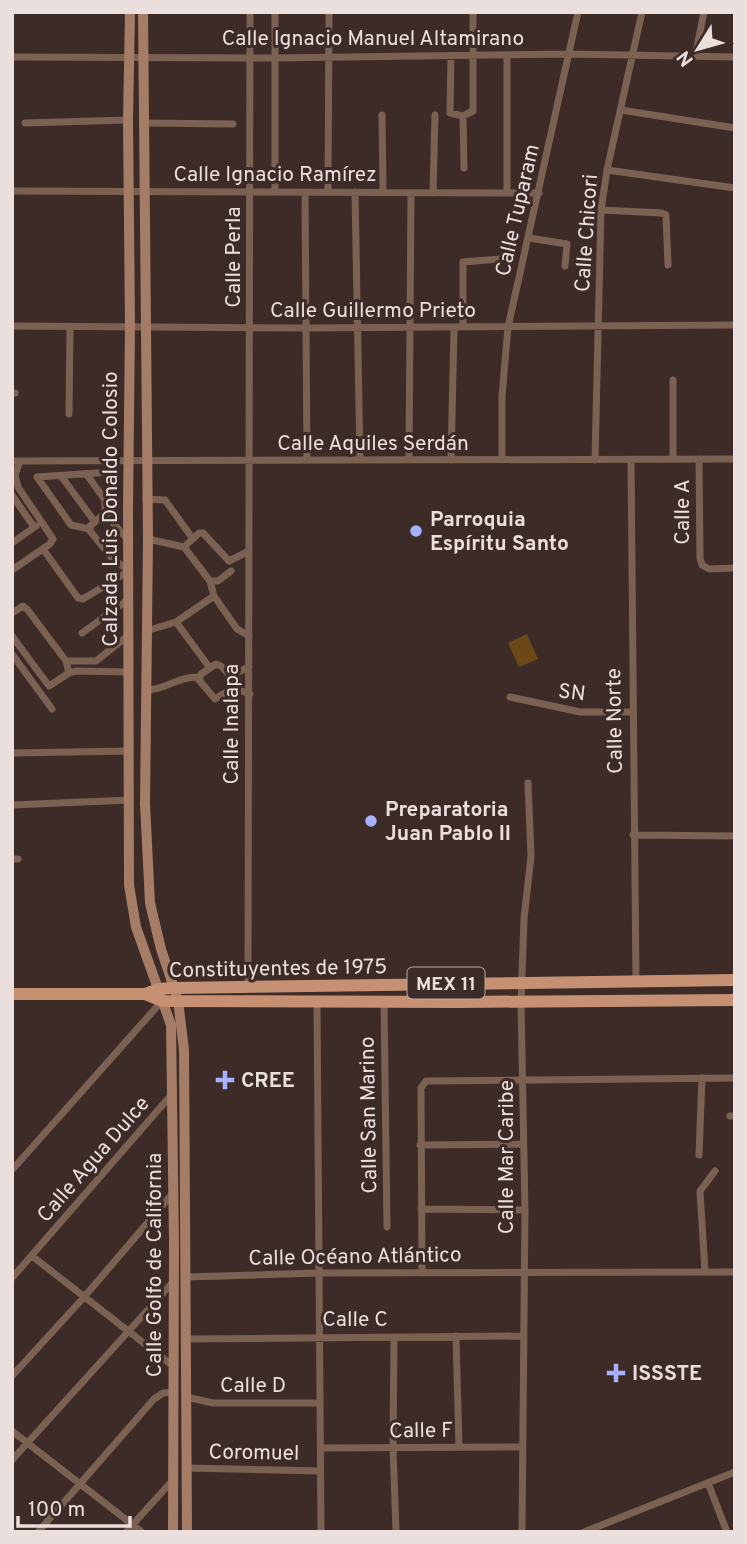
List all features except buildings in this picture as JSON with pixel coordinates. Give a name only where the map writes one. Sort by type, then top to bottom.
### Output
[{"type":"main road","name":"Calzada Luis Donaldo Colosio","points":[[130,12],[128,751],[131,906],[160,995]]},
{"type":"main road","name":"Calzada Luis Donaldo Colosio","points":[[143,12],[148,539],[145,804],[150,903],[176,994]]},
{"type":"main road","points":[[128,508],[146,503]]},
{"type":"main road","points":[[130,634],[146,631]]},
{"type":"main road","points":[[130,800],[145,804]]},
{"type":"main road","name":"Constituyentes de 1975","points":[[160,995],[248,987],[735,980]]},
{"type":"main road","name":"MEX 11","points":[[12,994],[160,995]]},
{"type":"main road","name":"Constituyentes de 1975","points":[[176,994],[384,1002],[735,1000]]},
{"type":"main road","name":"Calle Golfo de California","points":[[176,994],[182,1026],[185,1093],[187,1532]]},
{"type":"main road","name":"Calle Golfo de California","points":[[160,995],[171,1025],[173,1532]]},
{"type":"main road","points":[[172,1093],[185,1093]]},
{"type":"main road","points":[[173,1192],[186,1188]]},
{"type":"main road","points":[[173,1282],[186,1278]]},
{"type":"main road","points":[[173,1392],[186,1397]]},
{"type":"main road","points":[[172,1481],[186,1468]]},
{"type":"street","name":"Calle Perla","points":[[250,12],[250,461]]},
{"type":"street","points":[[275,12],[275,192]]},
{"type":"street","points":[[328,192],[329,12]]},
{"type":"street","points":[[451,56],[450,113],[463,116],[473,111],[473,12]]},
{"type":"street","name":"Calle Tuparam","points":[[502,460],[502,396],[508,327],[578,12]]},
{"type":"street","name":"Calle Chicori","points":[[595,460],[601,210],[607,170],[642,12]]},
{"type":"street","points":[[695,57],[704,12]]},
{"type":"street","name":"Calle Ignacio Manuel Altamirano","points":[[12,57],[275,58],[569,54],[735,57]]},
{"type":"street","points":[[507,55],[507,193]]},
{"type":"street","points":[[621,110],[735,128]]},
{"type":"street","points":[[382,115],[383,191]]},
{"type":"street","points":[[433,193],[435,115]]},
{"type":"street","points":[[463,116],[464,168]]},
{"type":"street","points":[[25,123],[128,120]]},
{"type":"street","points":[[143,123],[233,124]]},
{"type":"street","points":[[607,170],[735,188]]},
{"type":"street","name":"Calle Ignacio Ramírez","points":[[12,191],[539,193]]},
{"type":"street","points":[[305,192],[307,459]]},
{"type":"street","points":[[355,192],[360,459]]},
{"type":"street","points":[[409,460],[411,193]]},
{"type":"street","points":[[601,210],[662,212],[666,215],[668,265]]},
{"type":"street","points":[[529,238],[567,244],[565,265]]},
{"type":"street","points":[[451,460],[463,262],[499,259]]},
{"type":"street","name":"Calle Guillermo Prieto","points":[[12,326],[307,328],[735,325]]},
{"type":"street","points":[[69,414],[70,327]]},
{"type":"street","points":[[673,380],[673,459]]},
{"type":"street","name":"Calle A","points":[[699,459],[702,565],[709,569],[735,568]]},
{"type":"street","name":"Calle Aquiles Serdán","points":[[16,461],[735,459]]},
{"type":"street","name":"Calle Norte","points":[[631,460],[631,712],[636,983]]},
{"type":"street","points":[[12,570],[53,539],[18,487],[16,461]]},
{"type":"street","name":"Calle Inalapa","points":[[248,987],[249,636],[240,575],[249,551],[250,461]]},
{"type":"street","points":[[43,549],[78,598],[83,599],[128,571],[112,558],[89,529],[71,525],[37,477],[110,472]]},
{"type":"street","points":[[87,475],[105,500],[105,515],[128,541]]},
{"type":"street","points":[[61,477],[95,522]]},
{"type":"street","points":[[12,495],[34,527]]},
{"type":"street","points":[[146,503],[164,500],[193,538]]},
{"type":"street","points":[[89,529],[105,515]]},
{"type":"street","points":[[13,541],[42,521]]},
{"type":"street","points":[[184,547],[203,533],[240,575],[210,581]]},
{"type":"street","points":[[148,539],[184,547],[210,581],[214,596],[237,629],[249,636]]},
{"type":"street","points":[[229,561],[249,551]]},
{"type":"street","points":[[146,631],[176,622],[214,596]]},
{"type":"street","points":[[82,633],[129,599]]},
{"type":"street","points":[[12,613],[23,606],[27,608],[66,661],[69,673]]},
{"type":"street","points":[[176,622],[210,668]]},
{"type":"street","points":[[66,661],[96,661],[130,634]]},
{"type":"street","points":[[12,636],[49,687],[69,673],[128,672]]},
{"type":"street","points":[[12,654],[15,664],[52,709]]},
{"type":"street","points":[[146,690],[157,690],[183,677],[199,677],[219,664],[230,676],[233,688]]},
{"type":"street","points":[[230,676],[249,667]]},
{"type":"street","points":[[199,677],[215,699],[233,688]]},
{"type":"street","points":[[233,688],[250,694]]},
{"type":"street","name":"SN","points":[[510,696],[538,705],[580,712],[631,712]]},
{"type":"street","points":[[12,753],[128,751]]},
{"type":"street","name":"Calle Mar Caribe","points":[[522,1532],[524,1080],[521,1002],[524,919],[531,856],[528,783]]},
{"type":"street","points":[[12,805],[130,800]]},
{"type":"street","points":[[633,835],[735,836]]},
{"type":"street","points":[[12,1170],[160,995]]},
{"type":"street","points":[[317,1001],[321,1532]]},
{"type":"street","name":"Calle San Marino","points":[[384,1002],[387,1227]]},
{"type":"street","points":[[699,1155],[702,1078]]},
{"type":"street","points":[[422,1273],[421,1088],[426,1081],[735,1078]]},
{"type":"street","name":"Calle Agua Dulce","points":[[12,1278],[172,1093]]},
{"type":"street","points":[[420,1145],[523,1144]]},
{"type":"street","points":[[705,1272],[700,1191],[715,1171]]},
{"type":"street","points":[[12,1376],[85,1296],[173,1192]]},
{"type":"street","points":[[421,1209],[524,1210]]},
{"type":"street","points":[[32,1256],[173,1366]]},
{"type":"street","name":"Calle Océano Atlántico","points":[[186,1278],[319,1273],[735,1272]]},
{"type":"street","points":[[12,1460],[173,1282]]},
{"type":"street","points":[[394,1336],[393,1447],[396,1532]]},
{"type":"street","points":[[456,1336],[459,1447]]},
{"type":"street","name":"Calle C","points":[[187,1339],[523,1336]]},
{"type":"street","points":[[38,1532],[154,1399],[163,1393],[173,1392]]},
{"type":"street","name":"Calle D","points":[[186,1397],[212,1403],[320,1403]]},
{"type":"street","points":[[12,1431],[142,1532]]},
{"type":"street","name":"Calle F","points":[[321,1448],[522,1447]]},
{"type":"street","name":"Coromuel","points":[[186,1468],[320,1471]]},
{"type":"street","points":[[584,1532],[735,1472]]},
{"type":"street","points":[[126,1532],[172,1481]]},
{"type":"street","points":[[708,1483],[728,1532],[735,1529]]},
{"type":"shaded area","points":[[527,634],[538,659],[519,667],[508,643]]},
{"type":"place","name":"Parroquia Espíritu Santo","points":[[416,531]]},
{"type":"place","name":"Preparatoria Juan Pablo II","points":[[371,821]]},
{"type":"place","name":"CREE","points":[[225,1080]]},
{"type":"place","name":"ISSSTE","points":[[616,1373]]}]
